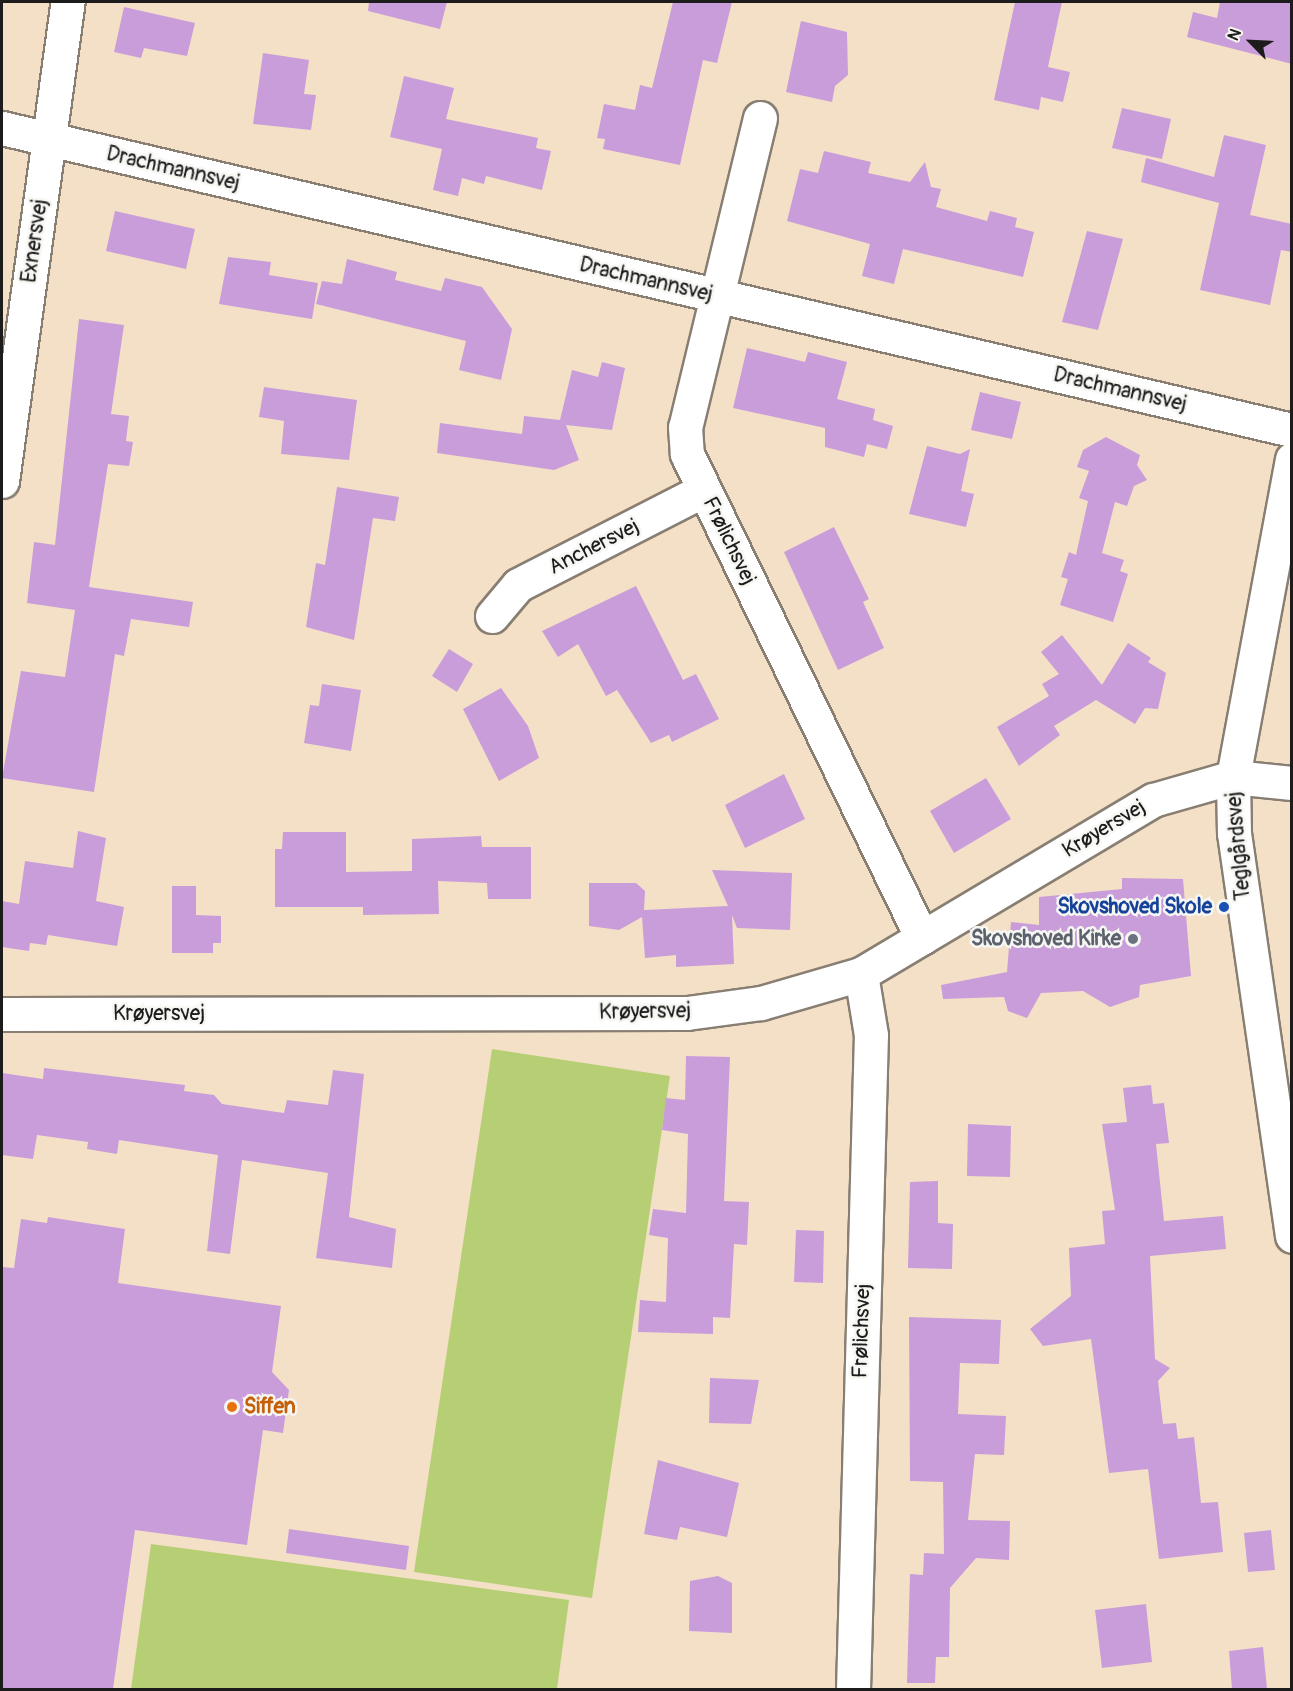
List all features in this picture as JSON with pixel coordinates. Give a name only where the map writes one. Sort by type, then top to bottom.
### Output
[{"type":"street","name":"Exnersvej","points":[[2,481],[68,2]]},
{"type":"street","name":"Frølichsvej","points":[[760,118],[686,427],[687,454],[922,938]]},
{"type":"street","name":"Drachmannsvej","points":[[2,128],[1292,430]]},
{"type":"street","name":"Teglgårdsvej","points":[[1292,459],[1233,777],[1234,833],[1292,1236]]},
{"type":"street","name":"Anchersvej","points":[[492,616],[518,585],[704,490]]},
{"type":"street","points":[[1233,777],[1292,783]]},
{"type":"street","name":"Krøyersvej","points":[[2,1014],[687,1013],[760,1004],[861,974],[1153,800],[1233,777]]},
{"type":"street","name":"Frølichsvej","points":[[853,1689],[871,1035],[861,974]]},
{"type":"green space","points":[[492,1049],[670,1076],[592,1598],[414,1572]]},
{"type":"green space","points":[[151,1544],[569,1600],[557,1689],[131,1689]]},
{"type":"building","points":[[369,2],[447,2],[440,29],[368,11]]},
{"type":"building","points":[[673,2],[732,2],[717,63],[703,60],[680,165],[603,149],[605,139],[597,138],[604,104],[635,110],[640,85],[652,88]]},
{"type":"building","points":[[1015,2],[1062,2],[1048,67],[1070,72],[1063,102],[1041,97],[1039,110],[994,100]]},
{"type":"building","points":[[1220,2],[1292,2],[1292,64],[1187,37],[1193,12],[1217,18]]},
{"type":"building","points":[[124,7],[195,23],[187,56],[144,48],[141,58],[114,52]]},
{"type":"building","points":[[801,21],[847,32],[848,75],[835,86],[832,102],[786,92]]},
{"type":"building","points":[[263,53],[309,60],[304,94],[316,95],[311,130],[253,124]]},
{"type":"building","points":[[404,76],[454,88],[446,119],[538,138],[536,148],[551,151],[542,190],[486,176],[484,184],[462,178],[458,196],[433,190],[442,149],[390,137]]},
{"type":"building","points":[[1122,108],[1171,119],[1162,159],[1112,148]]},
{"type":"building","points":[[1224,135],[1266,145],[1250,215],[1292,224],[1292,252],[1281,250],[1270,305],[1200,290],[1219,203],[1141,182],[1146,158],[1214,177]]},
{"type":"building","points":[[824,151],[871,162],[868,173],[910,182],[925,162],[931,187],[941,189],[936,207],[987,221],[990,211],[1017,218],[1015,227],[1034,232],[1023,277],[903,249],[894,284],[862,276],[870,244],[787,221],[800,169],[818,173]]},
{"type":"building","points":[[115,211],[195,229],[186,269],[106,251]]},
{"type":"building","points":[[1087,231],[1123,239],[1098,330],[1062,322]]},
{"type":"building","points":[[228,257],[271,262],[269,275],[318,283],[312,319],[219,304]]},
{"type":"building","points":[[347,259],[397,272],[395,280],[441,291],[445,278],[482,287],[512,329],[501,380],[459,370],[466,341],[316,304],[322,281],[342,284]]},
{"type":"building","points":[[79,319],[124,325],[111,414],[129,416],[126,441],[133,442],[129,466],[108,464],[89,587],[193,602],[189,627],[131,619],[124,656],[115,654],[94,792],[2,778],[21,671],[65,677],[75,610],[27,603],[34,542],[55,545]]},
{"type":"building","points":[[747,348],[805,362],[808,352],[847,362],[837,399],[875,409],[873,420],[893,426],[887,449],[867,444],[864,457],[825,447],[825,428],[733,408]]},
{"type":"building","points":[[602,362],[625,368],[612,430],[566,425],[579,460],[554,470],[437,453],[440,423],[522,434],[524,416],[560,420],[572,370],[598,377]]},
{"type":"building","points":[[264,387],[357,400],[349,460],[281,454],[284,421],[259,417]]},
{"type":"building","points":[[980,392],[1021,402],[1012,439],[971,430]]},
{"type":"building","points":[[1106,437],[1140,455],[1137,465],[1147,480],[1134,486],[1127,506],[1115,502],[1102,553],[1124,560],[1120,571],[1128,574],[1113,622],[1060,605],[1068,579],[1061,577],[1069,552],[1076,555],[1088,501],[1079,498],[1089,471],[1077,467],[1083,450]]},
{"type":"building","points":[[927,446],[960,454],[970,449],[961,491],[974,494],[966,527],[909,514]]},
{"type":"building","points":[[337,487],[399,497],[395,521],[373,518],[354,640],[306,627],[316,563],[325,565]]},
{"type":"building","points":[[834,527],[869,599],[863,602],[884,648],[838,670],[784,552]]},
{"type":"building","points":[[636,586],[683,680],[696,674],[719,719],[672,742],[669,735],[651,743],[617,690],[606,696],[578,644],[558,657],[542,631]]},
{"type":"building","points":[[1062,635],[1102,685],[1128,643],[1151,658],[1148,662],[1166,673],[1158,709],[1145,708],[1135,724],[1096,700],[1054,726],[1060,735],[1019,766],[997,727],[1049,696],[1042,684],[1059,674],[1041,652]]},
{"type":"building","points":[[449,649],[473,664],[457,692],[432,676]]},
{"type":"building","points":[[322,684],[361,690],[351,751],[304,743],[310,705],[319,706]]},
{"type":"building","points":[[501,688],[528,726],[539,758],[499,781],[463,709]]},
{"type":"building","points":[[784,774],[805,819],[745,848],[725,805]]},
{"type":"building","points":[[986,778],[1011,819],[954,853],[930,811]]},
{"type":"building","points":[[78,831],[106,838],[96,901],[124,907],[117,946],[48,935],[46,945],[30,943],[29,951],[2,947],[2,901],[19,904],[25,861],[73,868]]},
{"type":"building","points":[[283,832],[346,832],[346,872],[412,871],[412,839],[481,836],[482,847],[531,847],[531,899],[488,899],[487,883],[438,881],[439,914],[363,915],[363,907],[275,907],[275,849],[282,849]]},
{"type":"building","points":[[712,870],[792,873],[790,930],[737,928],[732,915],[734,964],[676,967],[676,955],[645,958],[642,917],[619,930],[589,926],[589,883],[636,883],[645,891],[644,910],[728,906]]},
{"type":"building","name":"Skovshoved Kirke","points":[[1122,878],[1183,879],[1191,976],[1140,985],[1139,997],[1110,1007],[1083,991],[1041,993],[1027,1018],[1008,1011],[1004,997],[943,999],[941,985],[1007,972],[1011,922],[1039,925],[1039,897],[1122,889]]},
{"type":"building","points":[[172,886],[196,886],[196,915],[221,916],[221,943],[213,943],[213,953],[172,953]]},
{"type":"building","points":[[686,1056],[730,1057],[724,1201],[749,1202],[747,1245],[734,1244],[730,1318],[713,1317],[713,1334],[638,1332],[640,1300],[666,1302],[668,1238],[649,1235],[653,1209],[686,1213],[688,1134],[662,1130],[666,1098],[685,1100]]},
{"type":"building","points":[[44,1068],[185,1085],[184,1091],[214,1095],[222,1104],[284,1113],[287,1100],[328,1105],[333,1070],[364,1074],[349,1217],[396,1229],[392,1268],[316,1258],[328,1173],[242,1160],[230,1254],[207,1251],[218,1155],[119,1140],[117,1154],[87,1149],[88,1142],[37,1135],[33,1159],[2,1155],[2,1073],[43,1079]]},
{"type":"building","points":[[1151,1085],[1153,1104],[1164,1103],[1169,1143],[1156,1144],[1164,1221],[1223,1216],[1226,1249],[1150,1256],[1155,1359],[1170,1368],[1158,1381],[1163,1424],[1176,1423],[1178,1439],[1194,1437],[1201,1503],[1218,1502],[1223,1552],[1159,1559],[1148,1469],[1109,1473],[1091,1339],[1043,1346],[1030,1329],[1071,1296],[1069,1248],[1105,1244],[1102,1211],[1115,1210],[1102,1124],[1127,1122],[1123,1088]]},
{"type":"building","points":[[968,1124],[1011,1126],[1010,1177],[967,1176]]},
{"type":"building","points":[[938,1181],[938,1223],[953,1224],[952,1269],[908,1268],[910,1182]]},
{"type":"building","points":[[48,1217],[125,1229],[118,1283],[281,1306],[272,1372],[289,1390],[283,1433],[263,1430],[247,1545],[135,1530],[113,1689],[2,1689],[2,1267],[14,1268],[21,1219],[47,1223]]},
{"type":"building","points":[[796,1230],[824,1231],[823,1283],[794,1282]]},
{"type":"building","points":[[909,1317],[1001,1320],[999,1364],[960,1363],[958,1414],[1006,1416],[1004,1455],[975,1454],[968,1520],[1010,1521],[1009,1560],[976,1558],[950,1588],[949,1657],[936,1657],[935,1683],[907,1683],[910,1574],[923,1575],[924,1553],[944,1554],[943,1482],[910,1481]]},
{"type":"building","points":[[710,1378],[759,1380],[751,1424],[709,1423]]},
{"type":"building","points":[[658,1460],[739,1483],[727,1537],[680,1527],[677,1540],[644,1534]]},
{"type":"building","points":[[289,1529],[409,1546],[406,1570],[286,1553]]},
{"type":"building","points":[[1271,1530],[1275,1570],[1248,1572],[1244,1533]]},
{"type":"building","points":[[718,1576],[732,1583],[732,1633],[689,1631],[690,1581]]},
{"type":"building","points":[[1146,1604],[1152,1662],[1102,1668],[1095,1610]]},
{"type":"building","points":[[1263,1647],[1267,1689],[1232,1689],[1229,1651]]},
{"type":"place","name":"Skovshoved Skole","points":[[1224,907]]},
{"type":"place","name":"Skovshoved Kirke","points":[[1133,939]]},
{"type":"place","name":"Siffen","points":[[232,1407]]}]
